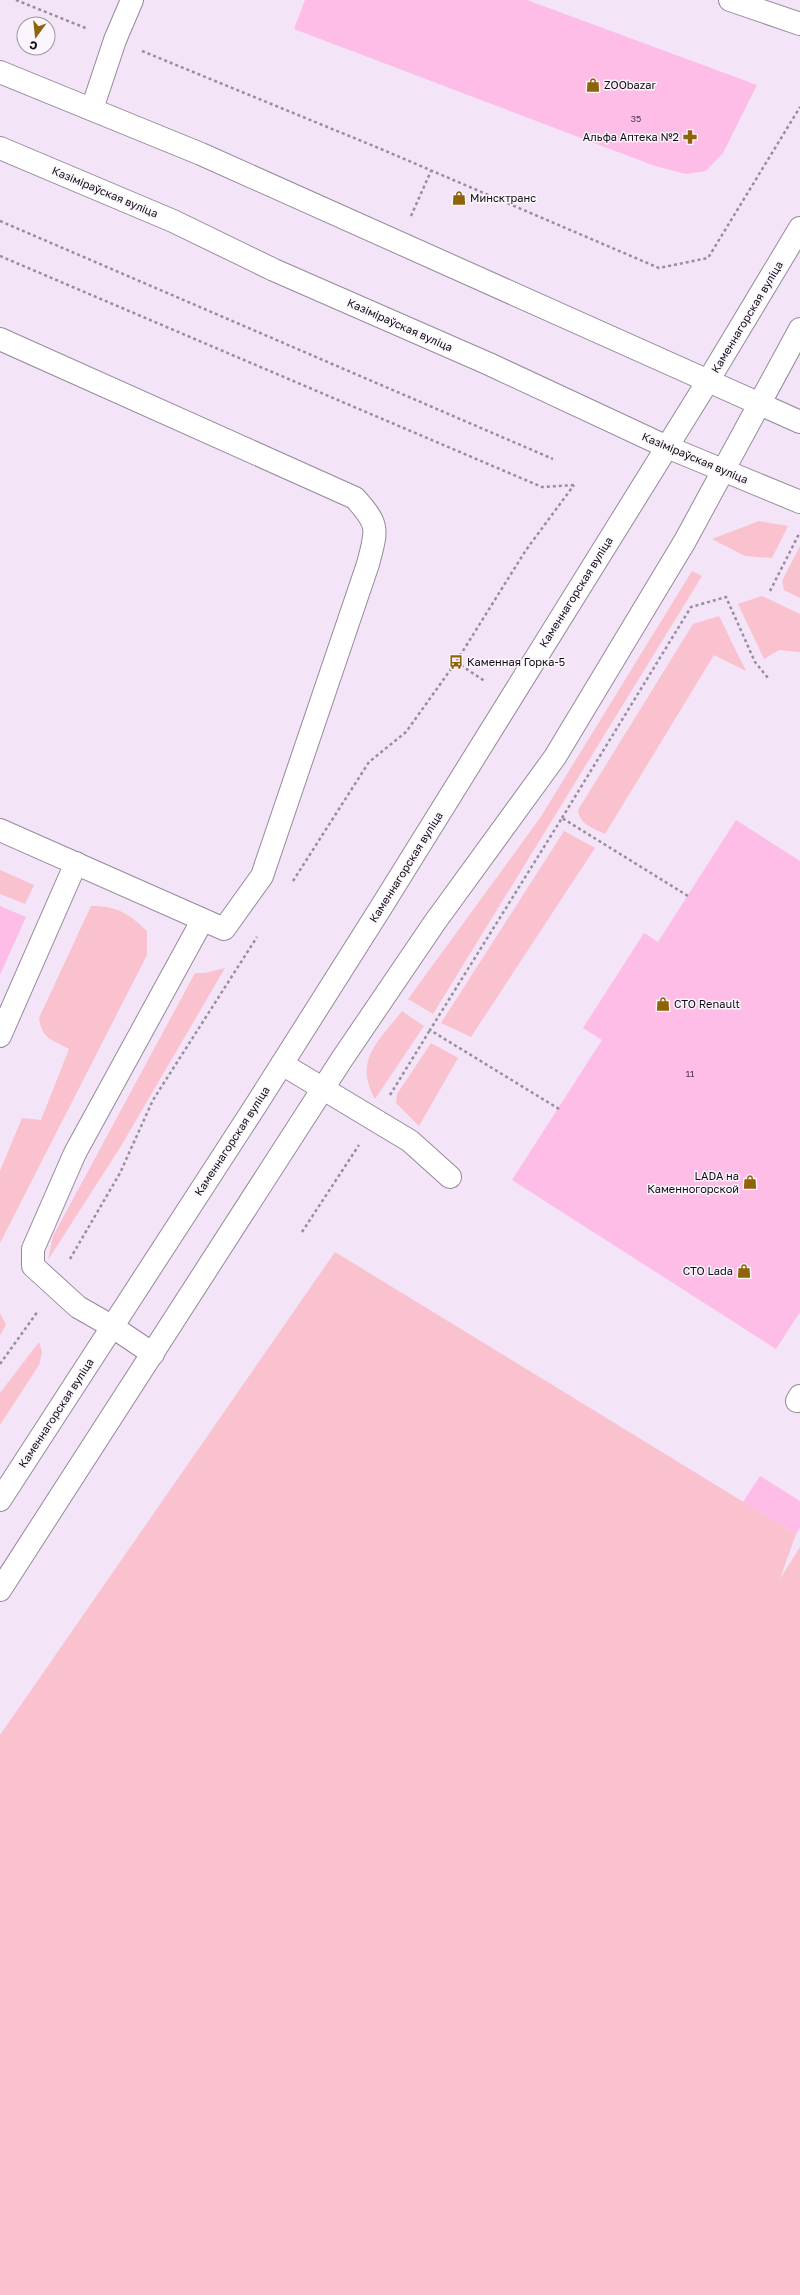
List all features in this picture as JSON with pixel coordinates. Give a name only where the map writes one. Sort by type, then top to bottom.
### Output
[{"type":"main road","points":[[92,109],[115,40],[132,0]]},
{"type":"main road","points":[[730,0],[800,24]]},
{"type":"main road","points":[[0,72],[201,154],[800,422]]},
{"type":"main road","name":"Казіміраўская вуліца","points":[[0,148],[173,221],[274,270],[489,364],[667,447],[800,502]]},
{"type":"main road","name":"Каменнагорская вуліца","points":[[0,1500],[282,1064],[708,381],[800,228]]},
{"type":"main road","points":[[0,1590],[323,1090],[434,922],[555,757],[686,541],[800,329]]},
{"type":"main road","points":[[0,340],[355,498],[371,516],[376,532],[368,564],[262,876],[224,929],[202,921],[0,830]]},
{"type":"main road","points":[[0,1036],[76,863]]},
{"type":"main road","points":[[153,1354],[113,1327],[78,1307],[33,1266],[33,1249],[75,1152],[202,921]]},
{"type":"main road","points":[[282,1064],[323,1090],[376,1119],[410,1141],[450,1177]]},
{"type":"path","points":[[16,0],[431,171],[659,268],[708,258],[800,107]]},
{"type":"path","points":[[399,243],[431,171]]},
{"type":"path","points":[[0,221],[554,458]]},
{"type":"path","points":[[0,256],[542,487],[574,485],[526,550],[456,662],[406,732],[369,762],[289,888]]},
{"type":"path","points":[[770,591],[800,532]]},
{"type":"path","points":[[559,1109],[430,1030],[691,607],[726,597],[755,662],[768,678]]},
{"type":"path","points":[[456,662],[510,699]]},
{"type":"path","points":[[562,818],[688,896]]},
{"type":"path","points":[[0,1364],[55,1286],[120,1173],[153,1100],[259,934]]},
{"type":"shaded area","points":[[759,521],[788,526],[772,558],[745,556],[712,539]]},
{"type":"shaded area","points":[[800,546],[800,598],[784,590],[782,581]]},
{"type":"shaded area","points":[[692,571],[702,576],[433,1014],[408,999],[540,818]]},
{"type":"shaded area","points":[[762,596],[800,614],[800,652],[779,650],[764,659],[738,604]]},
{"type":"shaded area","points":[[719,616],[746,671],[714,655],[605,834],[587,825],[581,819],[578,810],[693,624]]},
{"type":"shaded area","points":[[564,831],[595,848],[471,1037],[441,1023]]},
{"type":"shaded area","points":[[0,870],[34,885],[25,904],[0,894]]},
{"type":"shaded area","points":[[91,906],[108,907],[122,912],[128,915],[147,931],[147,955],[0,1243],[0,1171],[22,1118],[41,1120],[69,1049],[45,1035],[40,1025],[39,1018]]},
{"type":"shaded area","points":[[225,968],[121,1146],[48,1260],[53,1236],[195,973],[205,973]]},
{"type":"shaded area","points":[[402,1011],[424,1026],[375,1099],[369,1085],[367,1073],[368,1062],[378,1042]]},
{"type":"shaded area","points":[[431,1043],[458,1058],[419,1126],[396,1103],[397,1094]]},
{"type":"shaded area","points":[[335,1252],[796,1534],[780,1579],[800,1547],[800,2295],[0,2295],[0,1735]]},
{"type":"shaded area","points":[[0,1313],[6,1325],[0,1335]]},
{"type":"shaded area","points":[[39,1342],[42,1352],[39,1365],[0,1425],[0,1393]]},
{"type":"building","points":[[305,0],[527,0],[757,85],[723,153],[706,171],[686,174],[655,166],[294,29]]},
{"type":"building","points":[[736,820],[800,861],[800,1312],[776,1349],[512,1180],[602,1040],[583,1028],[644,933],[658,942]]},
{"type":"building","points":[[0,906],[26,917],[0,975]]},
{"type":"building","points":[[760,1476],[800,1501],[800,1528],[796,1534],[743,1502]]},
{"type":"place","name":"ZOObazar","points":[[593,85]]},
{"type":"place","name":"Альфа Аптека №2","points":[[690,137]]},
{"type":"place","name":"Минсктранс","points":[[459,198]]},
{"type":"place","name":"Каменная Горка-5","points":[[456,662]]},
{"type":"place","name":"СТО Renault","points":[[663,1004]]},
{"type":"place","name":"LADA на Каменногорской","points":[[750,1182]]},
{"type":"place","name":"СТО Lada","points":[[744,1271]]}]
